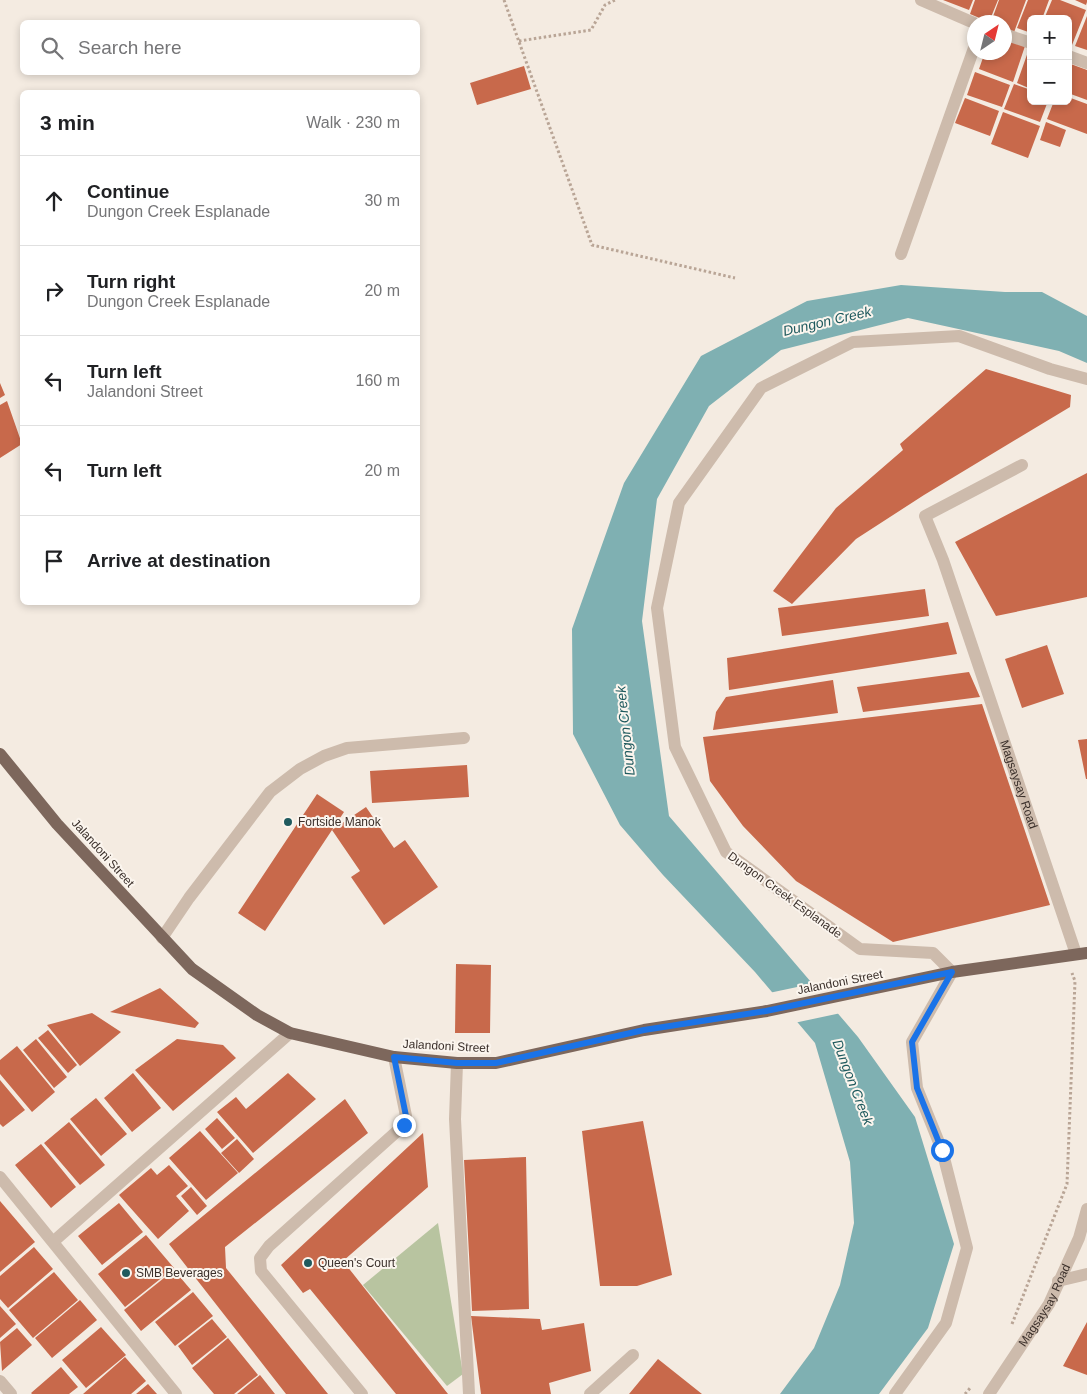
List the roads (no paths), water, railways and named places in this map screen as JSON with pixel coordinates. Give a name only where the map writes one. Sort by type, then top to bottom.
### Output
[{"type":"main road","name":"Jalandoni Street","points":[[0,754],[58,824],[192,969],[257,1015],[290,1033],[394,1057],[457,1063],[496,1063],[644,1030],[766,1011],[952,972],[1077,954]]},
{"type":"street","points":[[921,0],[967,20]]},
{"type":"street","points":[[1012,37],[1027,42]]},
{"type":"street","points":[[1072,57],[1087,63]]},
{"type":"street","points":[[901,254],[970,60]]},
{"type":"street","name":"Dungon Creek Esplanade","points":[[952,972],[933,953],[860,949],[726,852],[675,747],[657,608],[679,503],[761,388],[853,342],[959,336],[1050,369],[1087,379]]},
{"type":"street","name":"Magsaysay Road","points":[[1022,465],[925,516],[943,560],[1077,954]]},
{"type":"street","points":[[162,938],[189,898],[270,792],[300,770],[324,756],[347,748],[464,738]]},
{"type":"street","points":[[894,1394],[946,1323],[967,1248],[942,1150],[917,1088],[912,1042],[952,972]]},
{"type":"street","points":[[54,1241],[290,1033]]},
{"type":"street","points":[[362,1394],[261,1271],[260,1258],[269,1246],[404,1125],[406,1116],[394,1057]]},
{"type":"street","points":[[457,1063],[455,1120],[469,1394]]},
{"type":"street","points":[[2,1185],[54,1241],[176,1394]]},
{"type":"street","name":"Magsaysay Road","points":[[989,1394],[1049,1304],[1079,1238],[1087,1209]]},
{"type":"street","points":[[1058,1281],[1087,1274]]},
{"type":"street","points":[[590,1394],[633,1355]]},
{"type":"street","points":[[0,1381],[11,1394]]},
{"type":"water","name":"Dungon Creek","points":[[901,285],[1005,292],[1042,292],[1087,316],[1087,363],[1059,351],[908,318],[781,350],[709,406],[657,499],[642,621],[669,816],[858,1037],[915,1117],[954,1244],[928,1328],[879,1394],[780,1394],[814,1348],[840,1285],[854,1223],[850,1162],[815,1043],[755,972],[663,875],[620,825],[573,734],[572,629],[624,483],[701,356],[807,301]]},
{"type":"place","name":"Fortside Manok","points":[[288,822]]},
{"type":"place","name":"Queen's Court","points":[[308,1263]]},
{"type":"place","name":"SMB Beverages","points":[[126,1273]]}]
